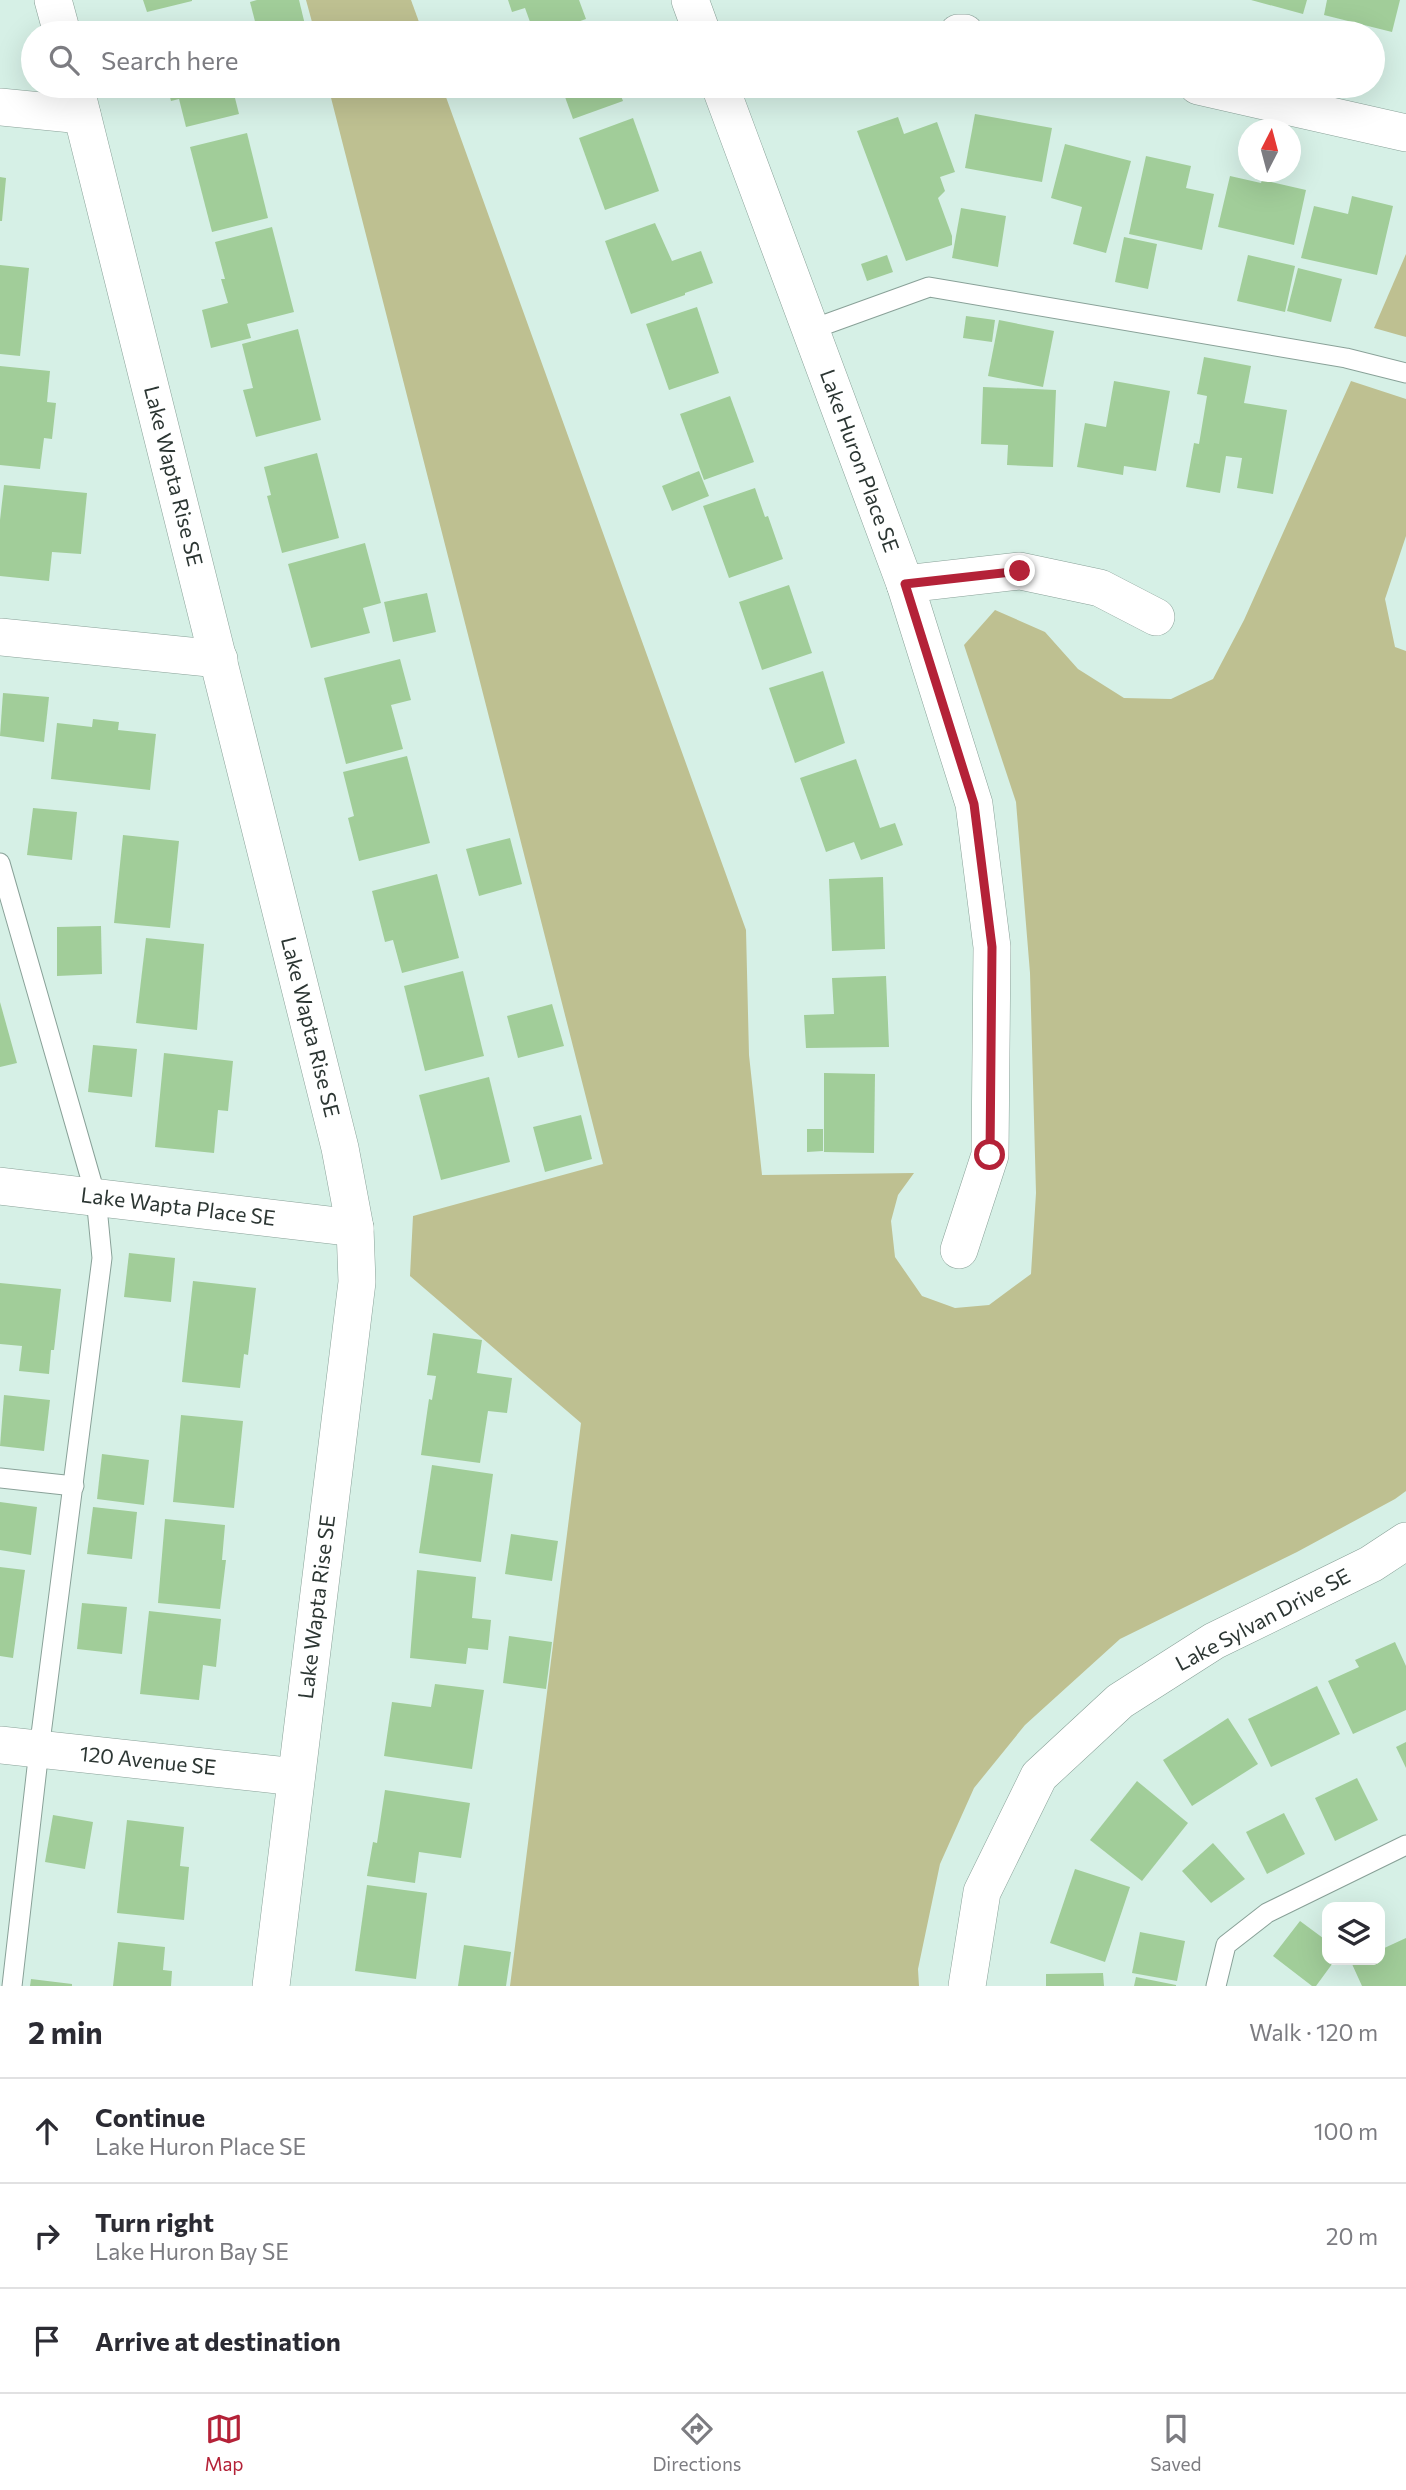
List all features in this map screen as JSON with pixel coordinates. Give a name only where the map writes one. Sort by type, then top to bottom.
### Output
[{"type":"street","points":[[53,0],[59,21]]},
{"type":"street","points":[[690,0],[698,21]]},
{"type":"street","name":"Lake Huron Place SE","points":[[730,98],[810,330],[905,584],[974,804],[992,947],[990,1155],[959,1250]]},
{"type":"street","points":[[1252,98],[1406,132]]},
{"type":"street","points":[[0,107],[78,100]]},
{"type":"street","name":"Lake Wapta Rise SE","points":[[78,100],[340,1148],[355,1228],[357,1282],[271,1986]]},
{"type":"street","points":[[905,584],[1020,571],[1100,588],[1156,617]]},
{"type":"street","points":[[0,637],[219,659]]},
{"type":"street","name":"Lake Wapta Place SE","points":[[0,1186],[355,1228]]},
{"type":"street","name":"Lake Sylvan Drive SE","points":[[967,1986],[982,1892],[1039,1776],[1120,1701],[1214,1641],[1371,1564],[1406,1541]]},
{"type":"street","name":"120 Avenue SE","points":[[0,1745],[296,1777]]},
{"type":"lane","points":[[810,330],[929,287],[1346,358],[1406,373]]},
{"type":"lane","points":[[0,863],[6,911],[96,1197],[102,1258],[39,1750],[12,1986]]},
{"type":"lane","points":[[0,1478],[74,1486]]},
{"type":"lane","points":[[1216,1986],[1226,1945],[1267,1913],[1406,1845]]},
{"type":"green space","points":[[306,0],[411,0],[419,21],[312,21]]},
{"type":"green space","points":[[331,98],[446,98],[746,930],[749,1055],[762,1175],[914,1173],[898,1195],[891,1221],[895,1257],[922,1296],[955,1308],[989,1305],[1031,1274],[1036,1193],[1030,973],[1016,802],[964,645],[995,610],[1045,632],[1078,669],[1124,698],[1171,699],[1213,679],[1244,620],[1351,381],[1406,399],[1406,536],[1385,599],[1395,647],[1406,651],[1406,1491],[1297,1552],[1120,1639],[1025,1725],[974,1788],[940,1864],[918,1969],[919,1986],[510,1986],[581,1423],[410,1276],[413,1216],[603,1164]]},
{"type":"green space","points":[[1406,254],[1406,337],[1374,328]]},
{"type":"building","points":[[143,0],[192,0],[192,1],[147,12]]},
{"type":"building","points":[[299,0],[304,21],[255,21],[250,2]]},
{"type":"building","points":[[508,0],[579,0],[586,19],[530,21],[525,8],[512,12]]},
{"type":"building","points":[[1251,0],[1307,0],[1303,14]]},
{"type":"building","points":[[1327,0],[1400,0],[1392,32],[1385,30],[1385,21],[1348,21],[1324,15]]},
{"type":"building","points":[[170,98],[235,98],[239,114],[186,127],[179,99],[171,101]]},
{"type":"building","points":[[565,98],[622,98],[623,101],[573,119]]},
{"type":"building","points":[[975,114],[1052,128],[1042,182],[965,168]]},
{"type":"building","points":[[898,117],[904,134],[937,122],[955,172],[940,177],[945,191],[938,198],[952,236],[952,245],[906,261],[857,131]]},
{"type":"building","points":[[633,118],[659,191],[605,210],[579,138]]},
{"type":"building","points":[[247,133],[268,218],[212,232],[190,147]]},
{"type":"building","points":[[1065,144],[1131,161],[1106,253],[1073,244],[1082,207],[1051,198]]},
{"type":"building","points":[[1146,156],[1191,166],[1186,188],[1214,194],[1202,250],[1129,234]]},
{"type":"building","points":[[1230,176],[1238,178],[1238,182],[1271,182],[1306,190],[1294,245],[1218,227]]},
{"type":"building","points":[[0,177],[6,178],[2,221],[0,221]]},
{"type":"building","points":[[1352,196],[1393,206],[1377,275],[1301,258],[1314,206],[1348,214]]},
{"type":"building","points":[[961,208],[1006,216],[998,267],[952,258]]},
{"type":"building","points":[[655,223],[672,261],[701,251],[713,283],[631,314],[605,241]]},
{"type":"building","points":[[272,227],[294,312],[247,324],[251,338],[211,348],[202,310],[228,303],[215,242]]},
{"type":"building","points":[[1124,237],[1157,244],[1148,289],[1115,282]]},
{"type":"building","points":[[887,255],[893,272],[867,281],[861,264]]},
{"type":"building","points":[[1248,255],[1295,266],[1285,312],[1237,301]]},
{"type":"building","points":[[0,265],[29,268],[20,356],[0,354]]},
{"type":"building","points":[[1298,268],[1342,279],[1331,322],[1287,311]]},
{"type":"building","points":[[697,307],[719,373],[669,390],[646,324]]},
{"type":"building","points":[[966,316],[995,320],[992,342],[963,338]]},
{"type":"building","points":[[999,320],[1054,331],[1043,387],[988,376]]},
{"type":"building","points":[[298,329],[321,420],[256,437],[243,390],[253,388],[242,344]]},
{"type":"building","points":[[1204,357],[1251,366],[1244,403],[1287,410],[1273,494],[1237,488],[1242,458],[1226,456],[1220,493],[1186,487],[1194,443],[1199,444],[1207,396],[1197,394]]},
{"type":"building","points":[[0,366],[50,371],[47,402],[56,403],[52,439],[44,438],[40,469],[0,465]]},
{"type":"building","points":[[1114,381],[1170,391],[1156,471],[1124,466],[1123,475],[1077,467],[1085,423],[1106,427]]},
{"type":"building","points":[[983,387],[1056,390],[1053,467],[1007,465],[1008,445],[981,444]]},
{"type":"building","points":[[730,396],[754,462],[704,480],[680,414]]},
{"type":"building","points":[[317,453],[339,538],[282,553],[267,496],[271,495],[264,467]]},
{"type":"building","points":[[699,471],[709,496],[672,511],[662,486]]},
{"type":"building","points":[[4,485],[87,493],[81,554],[52,552],[49,581],[0,576],[0,520]]},
{"type":"building","points":[[755,488],[783,559],[729,578],[703,506]]},
{"type":"building","points":[[365,543],[381,603],[363,608],[370,633],[311,648],[288,564]]},
{"type":"building","points":[[789,585],[812,653],[762,670],[739,602]]},
{"type":"building","points":[[427,593],[436,632],[393,642],[384,602]]},
{"type":"building","points":[[400,659],[411,700],[391,705],[403,749],[346,764],[324,678]]},
{"type":"building","points":[[823,671],[845,743],[795,763],[769,688]]},
{"type":"building","points":[[3,693],[49,697],[44,742],[0,736]]},
{"type":"building","points":[[93,719],[119,722],[118,730],[156,734],[150,790],[51,779],[57,723],[92,727]]},
{"type":"building","points":[[407,756],[430,843],[359,861],[348,818],[354,816],[343,772]]},
{"type":"building","points":[[856,759],[880,828],[895,823],[903,845],[861,860],[854,842],[826,852],[800,778]]},
{"type":"building","points":[[33,808],[77,812],[72,860],[27,855]]},
{"type":"building","points":[[123,835],[179,841],[170,928],[114,923]]},
{"type":"building","points":[[510,838],[522,884],[479,896],[466,849]]},
{"type":"building","points":[[437,874],[459,958],[402,973],[393,940],[385,942],[372,891]]},
{"type":"building","points":[[883,877],[885,949],[832,951],[829,879]]},
{"type":"building","points":[[101,926],[102,974],[57,976],[57,927]]},
{"type":"building","points":[[146,938],[204,944],[197,1030],[136,1023]]},
{"type":"building","points":[[463,971],[484,1056],[425,1071],[404,986]]},
{"type":"building","points":[[886,976],[889,1047],[806,1048],[804,1015],[834,1014],[832,978]]},
{"type":"building","points":[[0,1002],[17,1063],[0,1067]]},
{"type":"building","points":[[552,1004],[564,1046],[518,1058],[507,1016]]},
{"type":"building","points":[[93,1045],[137,1049],[132,1097],[88,1092]]},
{"type":"building","points":[[164,1053],[233,1061],[228,1111],[218,1110],[214,1153],[155,1147]]},
{"type":"building","points":[[824,1073],[875,1074],[874,1153],[824,1152]]},
{"type":"building","points":[[489,1077],[510,1162],[441,1180],[419,1095]]},
{"type":"building","points":[[581,1115],[592,1159],[545,1172],[533,1127]]},
{"type":"building","points":[[807,1129],[823,1129],[823,1151],[807,1152]]},
{"type":"building","points":[[129,1253],[175,1258],[171,1302],[124,1297]]},
{"type":"building","points":[[193,1281],[256,1288],[248,1355],[244,1354],[240,1388],[182,1382]]},
{"type":"building","points":[[0,1283],[61,1289],[49,1374],[19,1371],[22,1346],[0,1344]]},
{"type":"building","points":[[433,1333],[482,1340],[477,1373],[512,1378],[507,1413],[488,1411],[480,1463],[421,1455],[429,1399],[432,1400],[436,1376],[427,1375]]},
{"type":"building","points":[[4,1395],[50,1400],[44,1451],[0,1446]]},
{"type":"building","points":[[181,1415],[243,1421],[234,1508],[173,1502]]},
{"type":"building","points":[[102,1454],[149,1460],[144,1505],[97,1499]]},
{"type":"building","points":[[432,1465],[493,1474],[481,1562],[419,1553]]},
{"type":"building","points":[[0,1502],[37,1507],[31,1555],[0,1550]]},
{"type":"building","points":[[93,1507],[137,1512],[132,1559],[87,1554]]},
{"type":"building","points":[[165,1519],[225,1525],[222,1560],[226,1560],[220,1609],[158,1603]]},
{"type":"building","points":[[511,1534],[558,1541],[552,1581],[505,1574]]},
{"type":"building","points":[[0,1567],[25,1570],[13,1658],[0,1656]]},
{"type":"building","points":[[417,1570],[476,1577],[472,1618],[491,1620],[488,1650],[468,1648],[466,1664],[410,1658]]},
{"type":"building","points":[[82,1603],[127,1607],[122,1654],[77,1649]]},
{"type":"building","points":[[149,1611],[221,1619],[216,1667],[203,1665],[199,1700],[140,1694]]},
{"type":"building","points":[[509,1636],[552,1642],[546,1689],[503,1683]]},
{"type":"building","points":[[1395,1642],[1406,1666],[1406,1710],[1353,1734],[1328,1681],[1359,1667],[1355,1660]]},
{"type":"building","points":[[435,1684],[484,1690],[472,1769],[384,1756],[392,1702],[431,1707]]},
{"type":"building","points":[[1317,1686],[1340,1734],[1271,1767],[1248,1719]]},
{"type":"building","points":[[1228,1718],[1258,1764],[1192,1806],[1163,1760]]},
{"type":"building","points":[[1406,1742],[1406,1768],[1396,1747]]},
{"type":"building","points":[[1357,1778],[1378,1820],[1335,1841],[1315,1798]]},
{"type":"building","points":[[1137,1781],[1188,1823],[1142,1881],[1090,1840]]},
{"type":"building","points":[[385,1790],[470,1803],[461,1858],[419,1852],[415,1883],[367,1876],[373,1842],[377,1843]]},
{"type":"building","points":[[1284,1813],[1305,1854],[1267,1874],[1246,1832]]},
{"type":"building","points":[[53,1815],[93,1822],[85,1869],[45,1862]]},
{"type":"building","points":[[127,1820],[184,1827],[180,1866],[189,1867],[184,1920],[117,1913]]},
{"type":"building","points":[[1213,1843],[1245,1879],[1211,1903],[1182,1871]]},
{"type":"building","points":[[1075,1869],[1130,1887],[1105,1962],[1050,1943]]},
{"type":"building","points":[[367,1885],[427,1893],[416,1979],[355,1971]]},
{"type":"building","points":[[1300,1921],[1322,1937],[1322,1965],[1331,1965],[1316,1986],[1312,1986],[1273,1956]]},
{"type":"building","points":[[1140,1932],[1185,1941],[1177,1981],[1132,1973]]},
{"type":"building","points":[[1406,1938],[1406,1986],[1362,1986],[1352,1965],[1385,1965],[1385,1948]]},
{"type":"building","points":[[118,1942],[165,1947],[163,1970],[172,1971],[171,1986],[113,1986]]},
{"type":"building","points":[[464,1945],[511,1952],[506,1986],[458,1986]]},
{"type":"building","points":[[1103,1973],[1104,1986],[1046,1986],[1046,1974]]},
{"type":"building","points":[[1136,1977],[1176,1985],[1176,1986],[1134,1986]]},
{"type":"building","points":[[31,1979],[72,1984],[72,1986],[30,1986]]},
{"type":"route","points":[[990,1155],[992,947],[974,804],[905,584],[1020,571]]}]
